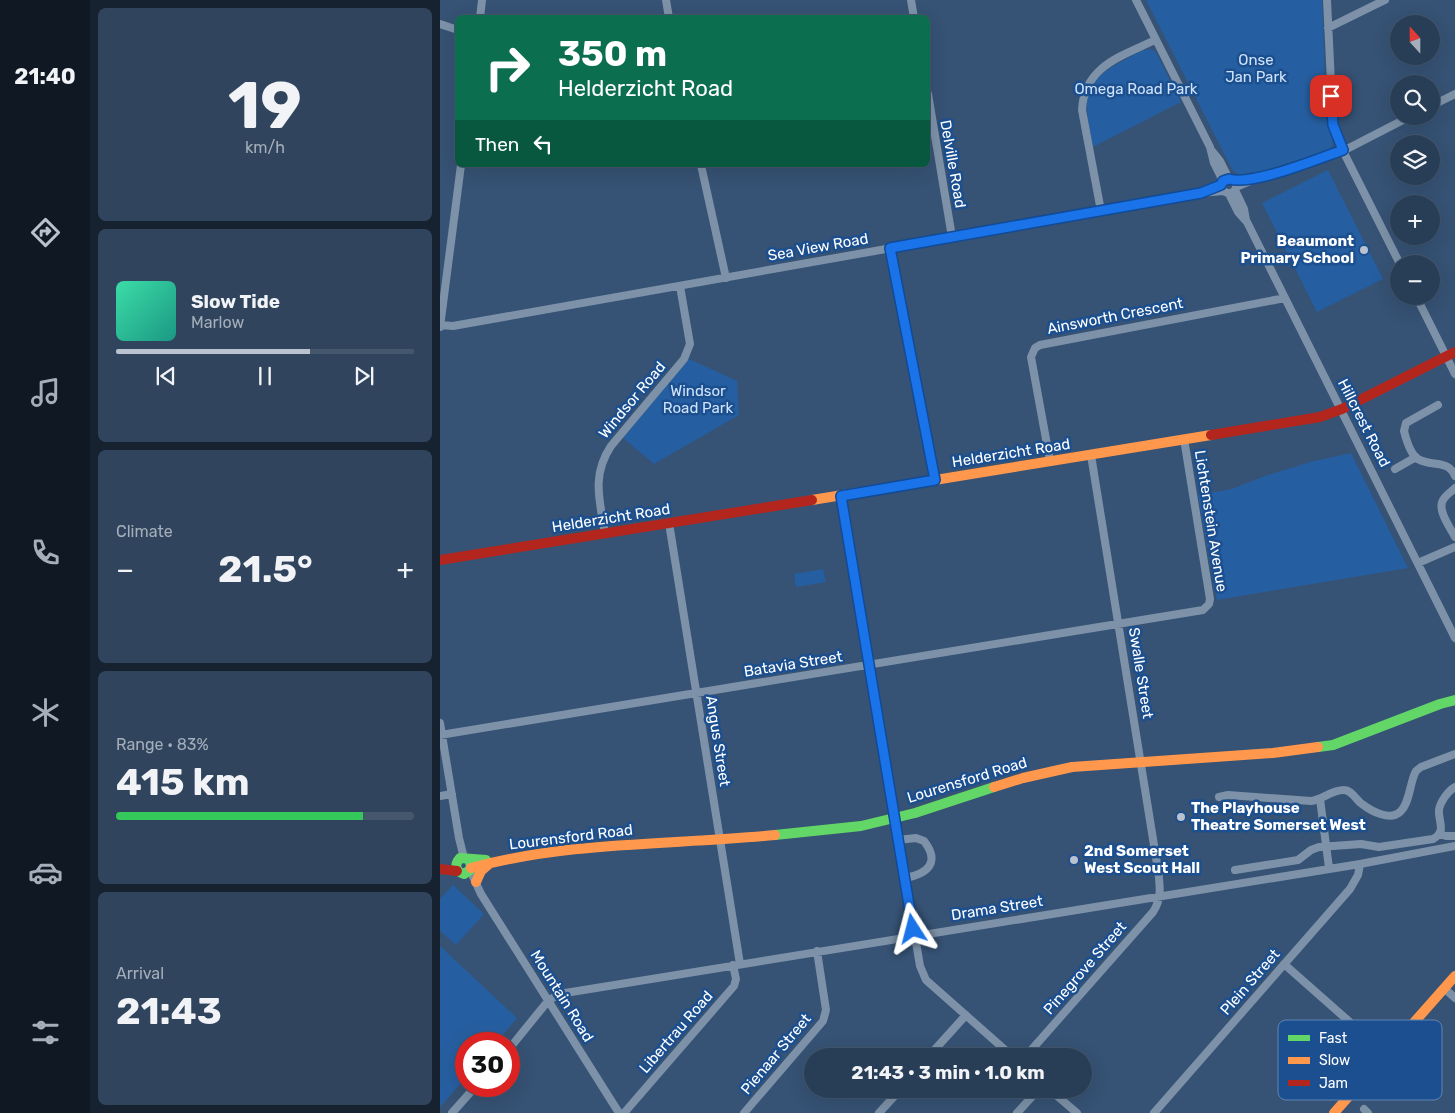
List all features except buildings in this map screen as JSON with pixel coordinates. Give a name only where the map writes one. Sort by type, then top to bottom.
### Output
[{"type":"street","points":[[480,15],[482,0]]},
{"type":"street","points":[[666,0],[668,15]]},
{"type":"street","points":[[911,0],[914,15]]},
{"type":"street","name":"Hillcrest Road","points":[[1136,0],[1210,147],[1214,163],[1244,209],[1247,222],[1455,638]]},
{"type":"street","points":[[1327,0],[1333,125],[1343,150],[1396,255]]},
{"type":"street","points":[[1328,28],[1385,0]]},
{"type":"street","points":[[440,24],[455,29]]},
{"type":"street","points":[[1101,211],[1082,110],[1084,95],[1090,81],[1100,69],[1156,40]]},
{"type":"street","points":[[1440,102],[1455,94]]},
{"type":"street","name":"Delville Road","points":[[930,106],[952,237]]},
{"type":"street","name":"Sea View Road","points":[[440,323],[453,326],[1201,193],[1343,150],[1393,125]]},
{"type":"street","points":[[440,323],[461,167]]},
{"type":"street","points":[[701,167],[726,278]]},
{"type":"street","points":[[890,248],[935,480]]},
{"type":"street","name":"Windsor Road","points":[[605,534],[598,485],[602,462],[611,446],[684,359],[690,348],[680,286]]},
{"type":"street","name":"Ainsworth Crescent","points":[[1050,461],[1031,358],[1034,348],[1040,344],[1285,298]]},
{"type":"street","points":[[1421,305],[1451,354],[1455,374]]},
{"type":"street","name":"Helderzicht Road","points":[[440,560],[1320,417],[1342,409],[1451,354]]},
{"type":"street","points":[[1438,405],[1412,418],[1404,426],[1405,437],[1416,457],[1447,466],[1455,476]]},
{"type":"street","name":"Lichtenstein Avenue","points":[[1184,439],[1210,599],[1208,606]]},
{"type":"street","name":"Swalle Street","points":[[1091,454],[1158,870],[1160,896]]},
{"type":"street","points":[[1395,469],[1416,457]]},
{"type":"street","points":[[1455,488],[1445,497],[1442,505],[1444,514],[1455,537]]},
{"type":"street","points":[[841,496],[920,966],[923,975],[1003,1048]]},
{"type":"street","name":"Angus Street","points":[[669,524],[720,840],[737,964]]},
{"type":"street","points":[[1418,563],[1455,547]]},
{"type":"street","name":"Batavia Street","points":[[441,735],[1200,611],[1208,606]]},
{"type":"street","name":"Lourensford Road","points":[[1440,704],[1455,695]]},
{"type":"street","name":"Lourensford Road","points":[[440,869],[619,844],[720,840],[846,828],[895,818],[1043,773],[1087,765],[1273,753],[1333,745],[1455,700]]},
{"type":"street","points":[[440,722],[464,866]]},
{"type":"street","points":[[1219,797],[1228,795],[1311,801],[1320,799],[1333,792],[1347,790],[1360,803],[1378,813],[1397,814],[1404,807],[1416,770],[1455,754]]},
{"type":"street","points":[[1235,870],[1298,860],[1315,848],[1327,846],[1360,844],[1379,847],[1430,840],[1439,834],[1442,828],[1439,813],[1440,807],[1448,793],[1455,787]]},
{"type":"street","points":[[440,796],[452,794]]},
{"type":"street","points":[[1320,799],[1329,868]]},
{"type":"street","points":[[1439,834],[1455,836]]},
{"type":"street","points":[[898,840],[916,838],[924,841],[929,847],[932,857],[932,865],[926,871],[905,878]]},
{"type":"street","name":"Drama Street","points":[[520,1035],[548,1001],[560,994],[1360,864],[1455,846]]},
{"type":"street","points":[[476,882],[481,871],[494,862]]},
{"type":"street","name":"Plein Street","points":[[1154,1113],[1350,889],[1358,875],[1360,864]]},
{"type":"street","name":"Mountain Road","points":[[464,866],[476,882],[481,894]]},
{"type":"street","name":"Mountain Road","points":[[464,866],[619,1113]]},
{"type":"street","name":"Pinegrove Street","points":[[1033,1048],[1153,912],[1160,896]]},
{"type":"street","name":"Pienaar Street","points":[[744,1113],[823,1022],[826,1010],[817,952]]},
{"type":"street","name":"Libertrau Road","points":[[624,1113],[734,986],[737,964]]},
{"type":"street","points":[[1284,964],[1347,1020]]},
{"type":"street","points":[[1416,1020],[1455,976]]},
{"type":"street","points":[[1444,988],[1455,998]]},
{"type":"street","points":[[936,1048],[966,1015]]},
{"type":"street","points":[[452,1113],[466,1097]]},
{"type":"street","points":[[880,1113],[893,1098]]},
{"type":"street","points":[[1018,1113],[1031,1098]]},
{"type":"street","points":[[1060,1098],[1077,1113]]},
{"type":"street","points":[[1334,1113],[1345,1100]]},
{"type":"green space","name":"Onse Jan Park","points":[[1146,0],[1322,0],[1327,112],[1332,134],[1332,146],[1329,150],[1253,174],[1252,172],[1241,175],[1233,171]]},
{"type":"green space","name":"Omega Road Park","points":[[1150,49],[1156,52],[1181,102],[1093,147],[1087,108],[1091,88],[1107,70],[1135,54]]},
{"type":"green space","points":[[1328,170],[1383,279],[1317,312],[1262,203]]},
{"type":"green space","name":"Windsor Road Park","points":[[689,359],[737,381],[739,415],[654,464],[623,438]]},
{"type":"green space","points":[[1351,453],[1408,568],[1217,600],[1198,495],[1232,489],[1310,462]]},
{"type":"green space","points":[[823,569],[826,582],[796,587],[794,574]]},
{"type":"green space","points":[[453,885],[484,914],[456,945],[440,931],[440,899]]},
{"type":"green space","points":[[440,946],[517,1018],[505,1032],[455,1032],[455,1090],[440,1107]]},
{"type":"traffic: fast","points":[[1318,747],[1333,745],[1455,700]]},
{"type":"traffic: fast","points":[[775,835],[861,826],[915,813],[994,787]]},
{"type":"traffic: fast","points":[[469,860],[470,870],[464,874],[457,869],[456,865],[460,858],[486,860]]},
{"type":"traffic: slow","points":[[812,500],[1211,435]]},
{"type":"traffic: slow","points":[[994,787],[1023,778],[1072,767],[1273,753],[1318,747]]},
{"type":"traffic: slow","points":[[471,868],[508,859],[584,848],[775,835]]},
{"type":"traffic: slow","points":[[476,882],[481,871],[489,864]]},
{"type":"traffic: slow","points":[[1416,1020],[1455,976]]},
{"type":"traffic: slow","points":[[1334,1113],[1345,1100]]},
{"type":"traffic: jam","points":[[1211,435],[1320,417],[1342,409],[1455,352]]},
{"type":"traffic: jam","points":[[440,560],[812,500]]},
{"type":"traffic: jam","points":[[440,869],[457,871]]},
{"type":"place","name":"Beaumont Primary School","points":[[1364,250]]},
{"type":"place","name":"The Playhouse Theatre Somerset West","points":[[1181,817]]},
{"type":"place","name":"2nd Somerset West Scout Hall","points":[[1074,860]]},
{"type":"route","points":[[913,929],[841,496],[935,480],[890,248],[1201,193],[1221,185],[1223,181],[1229,179],[1235,181],[1262,176],[1343,150],[1333,125],[1331,96]]}]
